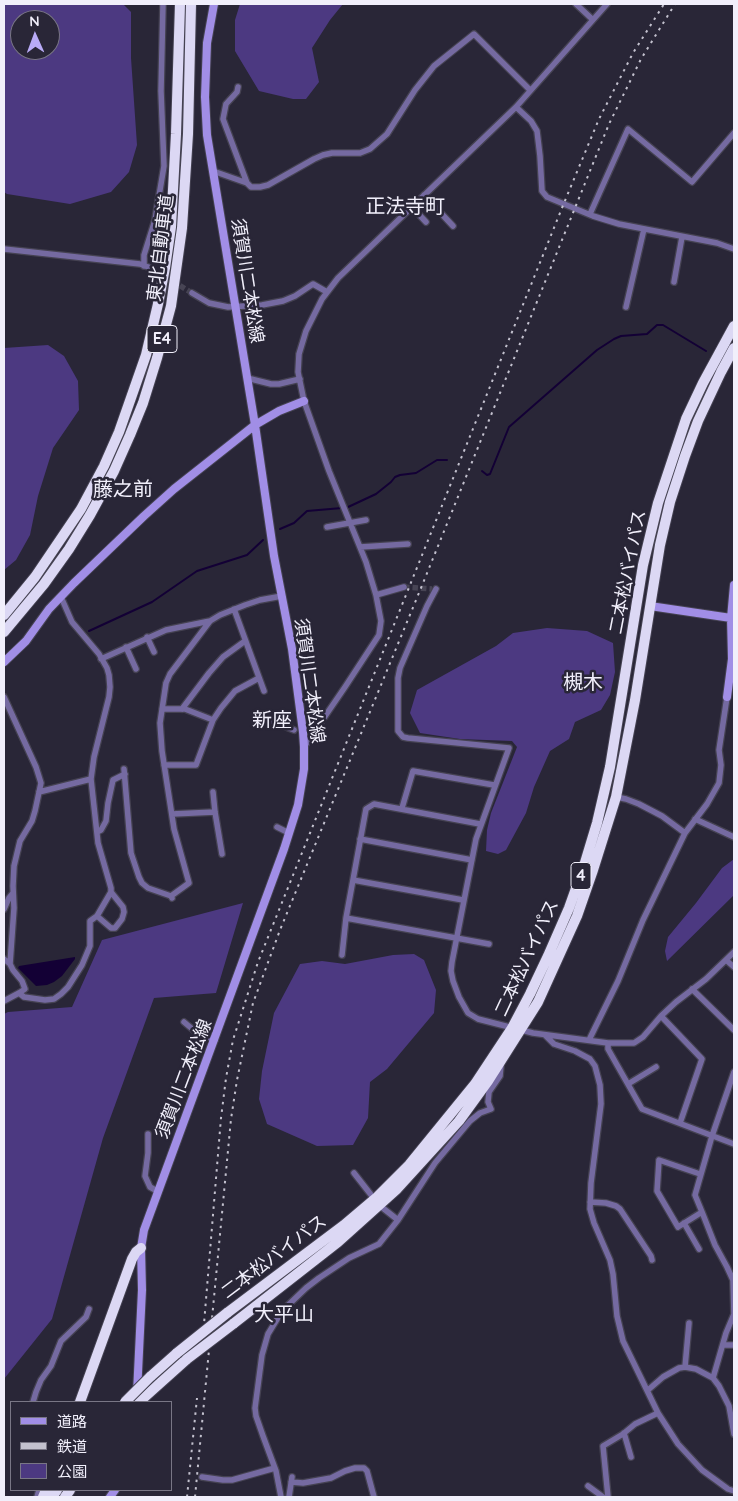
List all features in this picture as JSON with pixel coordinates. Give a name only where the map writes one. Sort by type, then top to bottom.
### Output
[{"type":"highway","name":"東北自動車道","points":[[4,615],[35,577],[80,509],[104,466],[119,432],[146,356],[165,268],[170,227],[176,134],[180,4]]},
{"type":"highway","name":"東北自動車道","points":[[4,632],[44,584],[90,515],[114,471],[130,435],[143,403],[157,358],[170,306],[182,228],[188,134],[191,4]]},
{"type":"highway","name":"二本松バイパス","points":[[127,1401],[177,1353],[344,1225],[397,1189],[459,1121],[501,1061],[517,1029],[584,866],[597,823],[610,767],[643,565],[658,503],[686,419],[734,326]]},
{"type":"highway","name":"二本松バイパス","points":[[139,1401],[187,1359],[338,1242],[377,1203],[444,1123],[538,1002],[577,916],[594,870],[616,797],[635,700],[665,521],[698,421],[734,348]]},
{"type":"highway","points":[[80,1401],[132,1259],[141,1248]]},
{"type":"main road","name":"須賀川二本松線","points":[[138,1401],[142,1290],[141,1248],[144,1230],[215,1040],[289,832],[298,805],[304,769],[304,747],[292,649],[274,556],[255,425],[207,135],[205,97],[207,43],[214,4]]},
{"type":"main road","points":[[4,662],[26,641],[61,597],[144,516],[194,473],[255,425],[279,411],[304,401]]},
{"type":"main road","points":[[730,693],[733,659],[734,585]]},
{"type":"main road","points":[[650,606],[733,618]]},
{"type":"street","points":[[144,266],[144,255],[155,220],[164,166],[161,91],[163,4]]},
{"type":"street","points":[[576,4],[592,19]]},
{"type":"street","points":[[304,747],[379,635],[381,621],[376,595],[360,547],[329,472],[304,401],[298,372],[299,354],[306,330],[314,312],[338,278],[516,107],[607,4]]},
{"type":"street","points":[[213,171],[251,186],[260,187],[268,185],[323,155],[332,153],[360,153],[370,149],[387,134],[429,71],[474,34],[530,90]]},
{"type":"street","points":[[238,87],[237,92],[226,104],[223,120],[247,183]]},
{"type":"street","points":[[516,107],[531,121],[537,131],[542,185],[544,194],[547,197],[618,224],[717,243],[734,249]]},
{"type":"street","points":[[590,214],[628,129],[692,182],[734,133]]},
{"type":"street","points":[[424,195],[453,226]]},
{"type":"street","points":[[412,207],[426,222]]},
{"type":"street","points":[[626,307],[644,229]]},
{"type":"street","points":[[674,282],[682,237]]},
{"type":"street","points":[[4,249],[151,268]]},
{"type":"street","points":[[192,293],[208,303],[236,307],[283,301],[295,296],[313,284],[327,292]]},
{"type":"street","points":[[247,378],[271,384],[300,379]]},
{"type":"street","points":[[327,527],[366,520]]},
{"type":"street","points":[[360,547],[408,544]]},
{"type":"street","points":[[376,595],[404,587]]},
{"type":"street","points":[[436,590],[400,668],[398,678],[398,731],[403,737],[408,738],[508,748],[480,824],[463,900],[451,971],[452,981],[468,1013],[478,1019],[546,1035],[608,1043],[632,1044],[643,1037],[661,1016],[692,988],[706,979],[734,952]]},
{"type":"street","points":[[101,658],[166,630],[210,621],[234,609],[260,600],[282,596]]},
{"type":"street","points":[[19,993],[24,997],[45,1000],[54,999],[68,987],[82,965],[90,946],[90,922],[96,916],[111,888],[100,850],[91,779],[110,687],[107,668],[72,622],[61,597]]},
{"type":"street","points":[[234,609],[264,691]]},
{"type":"street","points":[[98,832],[106,821],[113,780],[125,772],[131,853],[142,883],[148,888],[172,898],[189,882],[178,845],[172,814],[160,724],[166,683],[170,674],[210,621]]},
{"type":"street","points":[[147,637],[154,652]]},
{"type":"street","points":[[182,709],[223,657],[245,641]]},
{"type":"street","points":[[126,647],[136,669]]},
{"type":"street","points":[[164,765],[196,765],[213,720],[221,708],[235,691],[259,678]]},
{"type":"street","points":[[589,1040],[618,981],[643,920],[684,833],[707,804],[719,783],[721,765],[719,750],[730,693]]},
{"type":"street","points":[[4,697],[36,767],[41,783],[32,821],[20,841],[14,866],[14,908],[10,964]]},
{"type":"street","points":[[162,709],[182,709],[213,720]]},
{"type":"street","points":[[261,717],[294,730]]},
{"type":"street","points":[[402,808],[414,771],[494,785]]},
{"type":"street","points":[[39,792],[91,779]]},
{"type":"street","points":[[213,792],[214,812],[222,854]]},
{"type":"street","points":[[616,797],[639,804],[662,816],[684,833]]},
{"type":"street","points":[[342,955],[346,918],[366,809],[374,804],[480,824]]},
{"type":"street","points":[[172,814],[214,812]]},
{"type":"street","points":[[695,819],[734,837]]},
{"type":"street","points":[[277,827],[289,832]]},
{"type":"street","points":[[360,839],[472,860]]},
{"type":"street","points":[[353,880],[463,900]]},
{"type":"street","points":[[96,916],[110,928],[115,928],[122,919],[123,907],[110,892]]},
{"type":"street","points":[[4,909],[13,893]]},
{"type":"street","points":[[346,918],[490,944]]},
{"type":"street","points":[[4,959],[10,964],[25,987],[24,990],[4,1001]]},
{"type":"street","points":[[726,960],[734,967]]},
{"type":"street","points":[[692,988],[734,1030]]},
{"type":"street","points":[[661,1016],[702,1059],[680,1123]]},
{"type":"street","points":[[184,1022],[197,1033],[215,1040]]},
{"type":"street","points":[[546,1035],[554,1044],[590,1058],[595,1066],[600,1085],[601,1104],[590,1183],[590,1202],[594,1223],[612,1267],[623,1341],[658,1413],[678,1444],[702,1470],[728,1489],[734,1491]]},
{"type":"street","points":[[608,1043],[608,1049],[642,1109],[734,1144]]},
{"type":"street","points":[[281,1497],[280,1485],[256,1416],[255,1408],[262,1355],[268,1334],[282,1311],[306,1288],[349,1258],[379,1244],[398,1220],[435,1163],[452,1142],[470,1121],[480,1113],[491,1110],[488,1102],[489,1092],[500,1076],[501,1061]]},
{"type":"street","points":[[628,1084],[656,1067]]},
{"type":"street","points":[[713,1378],[734,1314],[733,1280],[714,1245],[695,1195],[712,1136],[734,1072]]},
{"type":"street","points":[[148,1134],[145,1176],[150,1187],[158,1191]]},
{"type":"street","points":[[700,1174],[659,1160],[657,1191],[678,1226],[702,1212]]},
{"type":"street","points":[[354,1174],[377,1203],[398,1220]]},
{"type":"street","points":[[590,1202],[606,1203],[620,1209],[652,1260]]},
{"type":"street","points":[[684,1223],[699,1249]]},
{"type":"street","points":[[33,1401],[61,1341],[86,1316],[89,1309]]},
{"type":"street","points":[[685,1367],[689,1323]]},
{"type":"street","points":[[724,1345],[734,1344]]},
{"type":"street","points":[[648,1390],[668,1374],[680,1368],[696,1369],[713,1378],[719,1386],[729,1406],[734,1434]]},
{"type":"street","points":[[608,1497],[603,1446],[635,1424],[658,1413]]},
{"type":"street","points":[[624,1433],[631,1456]]},
{"type":"street","points":[[202,1478],[232,1480],[275,1468]]},
{"type":"street","points":[[289,1497],[292,1480],[303,1483],[323,1480],[345,1471],[364,1468],[367,1471],[374,1497]]},
{"type":"street","points":[[588,1486],[603,1497]]},
{"type":"green space","points":[[4,4],[123,4],[131,12],[131,58],[137,145],[129,172],[111,192],[70,204],[4,192]]},
{"type":"green space","points":[[240,4],[343,4],[312,48],[319,82],[306,99],[293,99],[259,91],[235,51],[235,20]]},
{"type":"green space","points":[[48,345],[64,356],[78,381],[79,410],[53,448],[38,496],[30,535],[16,560],[4,570],[4,348]]},
{"type":"green space","points":[[547,628],[587,631],[613,643],[615,672],[610,695],[601,710],[575,722],[569,739],[550,751],[534,787],[526,813],[506,850],[498,854],[486,851],[487,830],[491,813],[517,747],[512,741],[460,739],[420,733],[410,713],[417,690],[496,646],[513,633]]},
{"type":"green space","points":[[734,859],[734,895],[667,961],[665,951],[668,937],[722,868]]},
{"type":"green space","points":[[243,903],[216,993],[154,998],[103,1138],[52,1319],[4,1379],[4,1014],[8,1012],[72,1007],[102,940]]},
{"type":"green space","points":[[414,954],[424,960],[436,990],[434,1013],[387,1069],[370,1082],[368,1118],[353,1145],[317,1146],[267,1124],[259,1099],[262,1071],[274,1013],[300,964],[322,961],[345,964],[393,955]]},
{"type":"shaded area","points":[[75,957],[62,976],[47,985],[36,986],[18,968],[19,966]]},
{"type":"waterway","points":[[482,471],[487,475],[490,474],[509,427],[597,350],[614,339],[621,336],[647,334],[657,325],[663,325],[706,351]]},
{"type":"waterway","points":[[346,508],[376,494],[395,477],[416,473],[437,460],[447,460]]},
{"type":"waterway","points":[[280,529],[294,523],[307,511],[342,508]]},
{"type":"waterway","points":[[89,631],[152,602],[197,571],[247,555],[263,540]]},
{"type":"tunnel","points":[[151,268],[192,293]]},
{"type":"tunnel","points":[[404,587],[432,589]]},
{"type":"railway","points":[[203,1336],[226,1078],[233,1040],[258,962],[599,119],[633,53],[664,4]]},
{"type":"railway","points":[[195,1497],[231,1119],[253,1003],[280,930],[609,124],[641,59],[675,4]]},
{"type":"railway","points":[[187,1497],[197,1398]]},
{"type":"district","name":"正法寺町","points":[[405,207]]},
{"type":"district","name":"藤之前","points":[[123,490]]},
{"type":"district","name":"槻木","points":[[583,683]]},
{"type":"district","name":"新座","points":[[272,721]]},
{"type":"district","name":"大平山","points":[[284,1315]]}]
